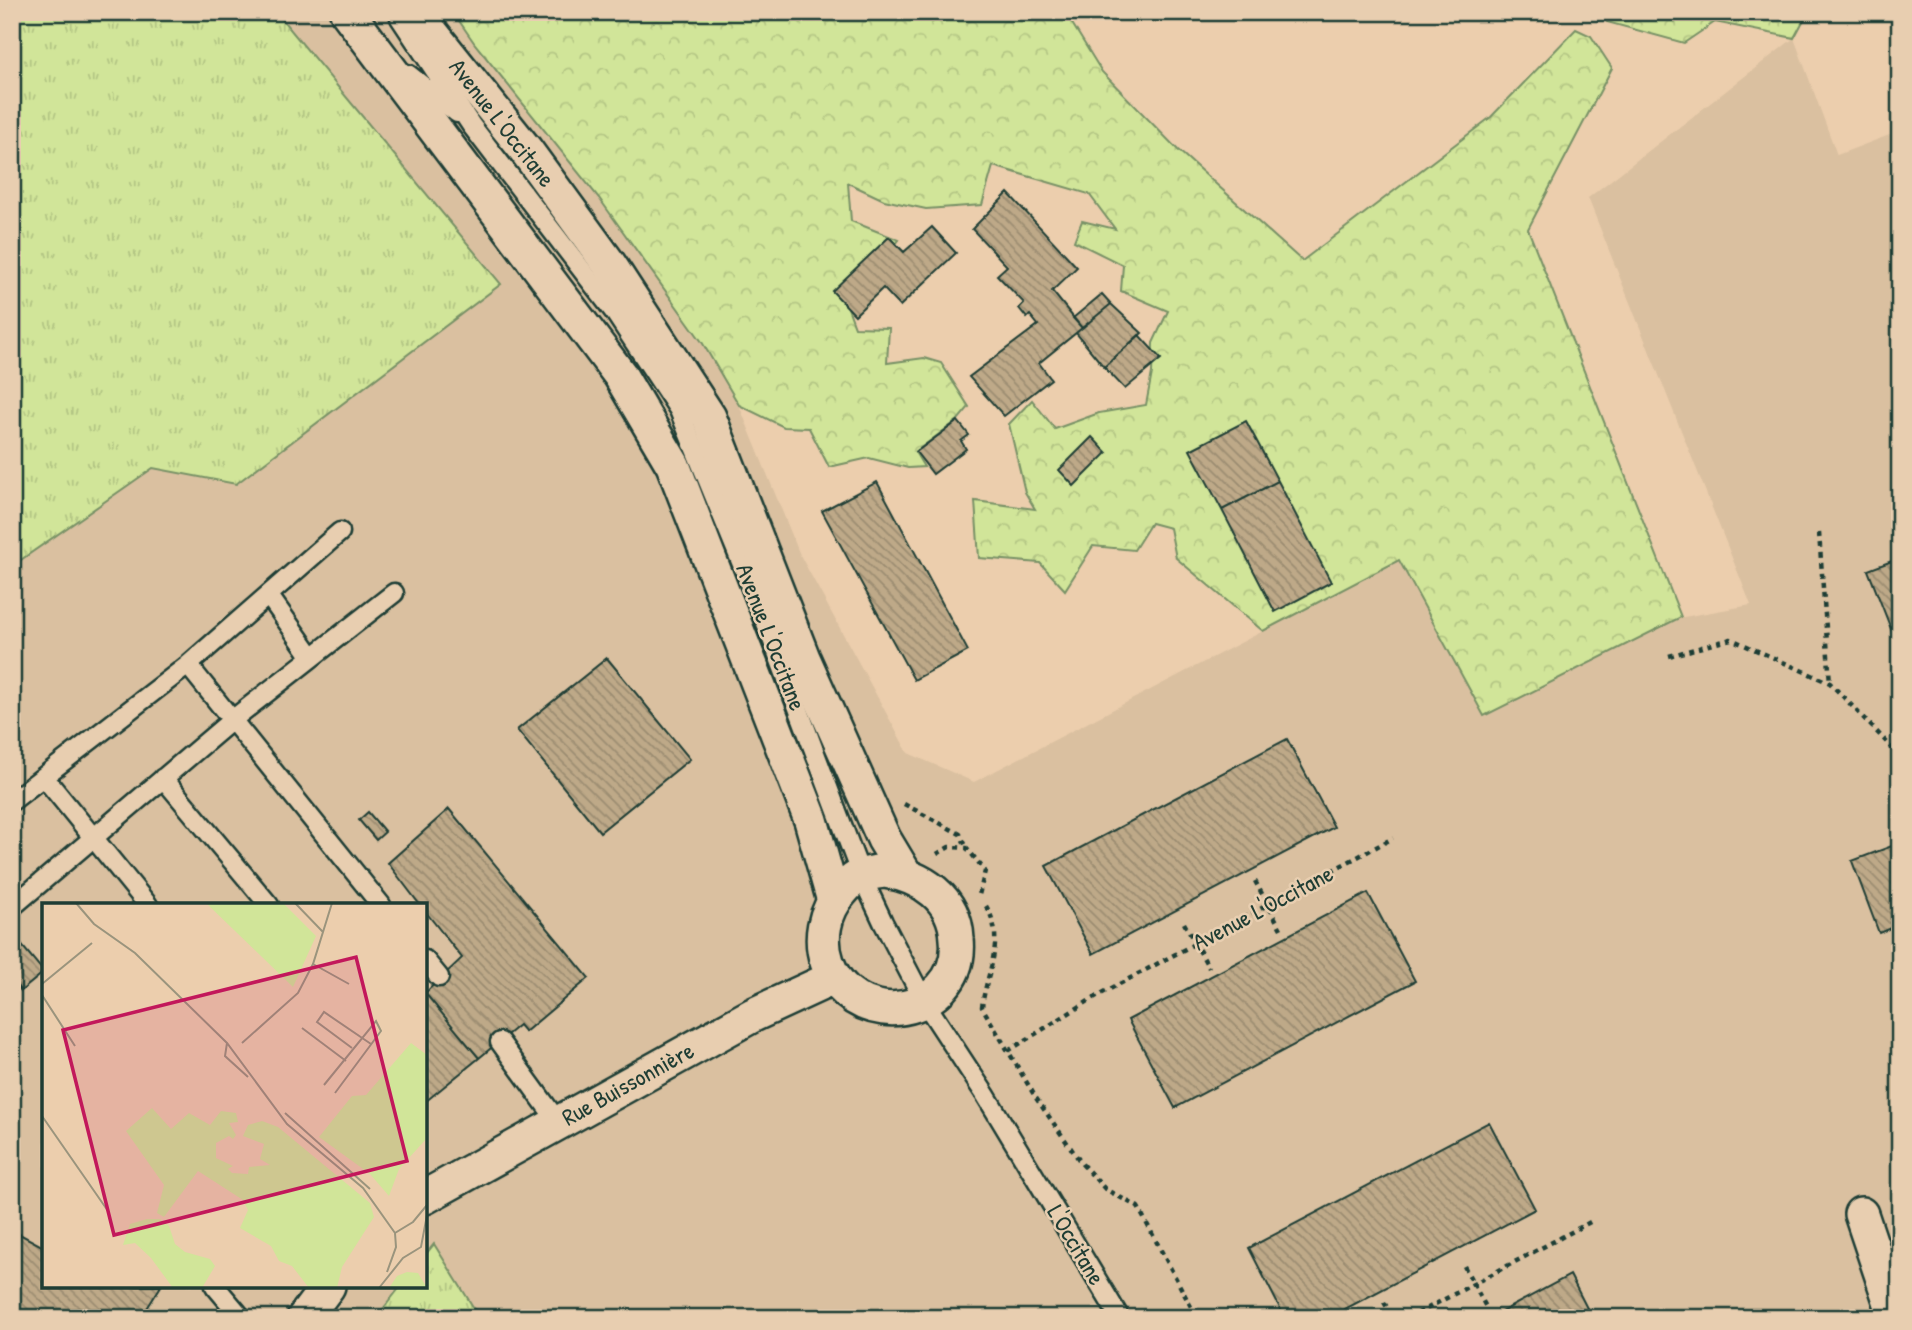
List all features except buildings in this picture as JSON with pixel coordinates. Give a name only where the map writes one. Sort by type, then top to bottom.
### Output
[{"type":"street","points":[[347,12],[367,40]]},
{"type":"street","name":"Avenue L'Occitane","points":[[411,12],[432,32],[525,149],[609,264],[709,417],[803,657],[884,839],[905,874]]},
{"type":"street","name":"Avenue L'Occitane","points":[[367,40],[620,375],[673,465],[811,820],[834,901]]},
{"type":"street","points":[[884,871],[905,874],[940,896],[950,909],[957,927],[958,948],[950,979],[924,1001],[893,1010],[870,1006],[852,998],[833,978],[825,956],[823,935],[834,901],[861,875],[884,871]]},
{"type":"street","name":"Rue Buissonnière","points":[[427,1196],[753,1015],[833,978]]},
{"type":"street","points":[[1861,1214],[1896,1318]]},
{"type":"street","points":[[304,1318],[326,1288]]},
{"type":"lane","points":[[396,12],[471,125]]},
{"type":"lane","points":[[367,40],[471,125]]},
{"type":"lane","name":"Avenue L'Occitane","points":[[471,125],[615,313],[679,410],[766,623],[861,875],[924,1001],[1032,1172]]},
{"type":"lane","points":[[12,802],[188,665],[340,532]]},
{"type":"lane","points":[[12,907],[232,720],[394,593]]},
{"type":"lane","points":[[269,596],[312,657]]},
{"type":"lane","points":[[188,665],[379,903]]},
{"type":"lane","points":[[44,777],[146,903]]},
{"type":"lane","points":[[163,778],[267,903]]},
{"type":"lane","points":[[427,962],[439,977]]},
{"type":"lane","points":[[500,1042],[558,1122]]},
{"type":"lane","name":"L'Occitane","points":[[1032,1172],[1120,1318]]},
{"type":"lane","points":[[217,1288],[242,1318]]},
{"type":"path","points":[[1819,533],[1830,682]]},
{"type":"path","points":[[1669,656],[1731,639],[1830,682],[1900,755]]},
{"type":"path","points":[[900,802],[960,834],[967,848]]},
{"type":"path","name":"Avenue L'Occitane","points":[[1008,1051],[1095,997],[1394,838]]},
{"type":"path","points":[[1255,881],[1281,929]]},
{"type":"path","points":[[1184,923],[1209,968]]},
{"type":"path","points":[[1409,1318],[1594,1220]]},
{"type":"path","points":[[1464,1266],[1487,1309]]},
{"type":"path","points":[[1384,1302],[1393,1318]]},
{"type":"shaded area","points":[[12,12],[453,12],[475,44],[599,198],[702,342],[739,405],[800,555],[908,753],[974,782],[1399,560],[1484,716],[1678,618],[1751,605],[1588,198],[1794,38],[1837,155],[1900,131],[1900,1318],[12,1318]]},
{"type":"green space","points":[[12,12],[276,12],[501,284],[236,484],[153,468],[12,566]]},
{"type":"green space","points":[[453,12],[1065,12],[1102,72],[1178,150],[1302,261],[1491,117],[1576,29],[1591,36],[1612,68],[1528,229],[1681,617],[1484,716],[1399,560],[1263,631],[1176,558],[1170,528],[1151,523],[1134,550],[1093,546],[1065,590],[1040,563],[979,558],[975,501],[1035,509],[1025,492],[1009,424],[1032,400],[1055,429],[1099,413],[1146,405],[1152,373],[1153,343],[1168,311],[1121,291],[1123,265],[1074,241],[1082,221],[1115,229],[1089,194],[993,166],[982,205],[926,209],[884,200],[848,183],[851,221],[899,240],[848,308],[855,327],[889,328],[887,363],[924,358],[941,363],[969,407],[958,420],[915,452],[924,467],[908,468],[869,458],[829,467],[809,428],[784,427],[739,405],[702,342],[599,198],[475,44]]},
{"type":"green space","points":[[1603,12],[1808,12],[1794,38],[1715,22],[1684,43],[1607,22]]},
{"type":"green space","points":[[434,1244],[480,1318],[376,1318],[399,1288],[427,1288],[427,1253]]}]
